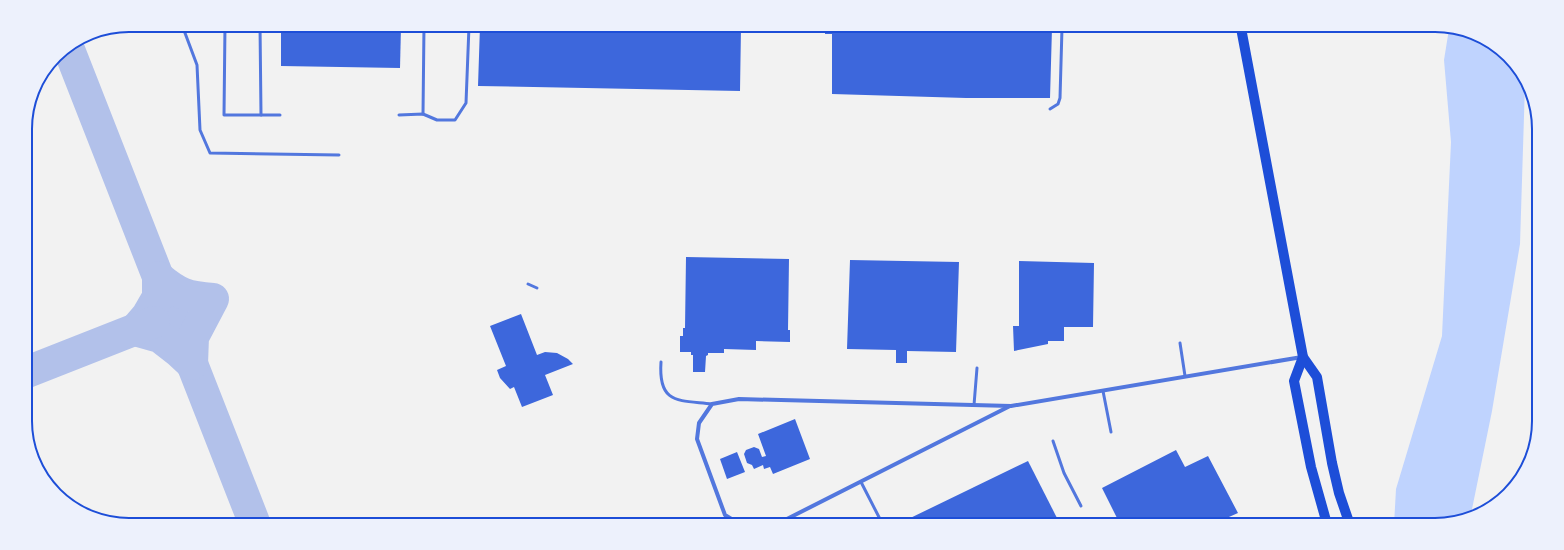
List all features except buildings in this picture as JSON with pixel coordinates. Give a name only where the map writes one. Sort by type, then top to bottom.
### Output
[{"type":"main road","points":[[1242,32],[1303,357],[1317,377],[1334,470],[1339,493],[1348,518]]},
{"type":"main road","points":[[1303,357],[1294,381],[1311,467],[1325,518]]},
{"type":"street","points":[[730,518],[725,515],[697,439],[699,423],[712,404],[739,399],[1011,406],[1303,357]]},
{"type":"street","points":[[789,518],[1011,406]]},
{"type":"lane","points":[[185,32],[197,65],[200,130],[210,153],[339,155]]},
{"type":"lane","points":[[225,32],[224,115],[280,116]]},
{"type":"lane","points":[[260,32],[261,115]]},
{"type":"lane","points":[[423,114],[424,32]]},
{"type":"lane","points":[[399,115],[423,114],[437,120],[455,120],[466,103],[469,32]]},
{"type":"lane","points":[[1050,109],[1058,104],[1060,98],[1062,32]]},
{"type":"lane","points":[[528,284],[537,288]]},
{"type":"lane","points":[[1180,343],[1185,376]]},
{"type":"lane","points":[[661,362],[662,385],[666,393],[671,397],[682,400],[712,404]]},
{"type":"lane","points":[[974,405],[977,368]]},
{"type":"lane","points":[[1103,391],[1111,432]]},
{"type":"lane","points":[[1053,441],[1064,473],[1081,506]]},
{"type":"lane","points":[[861,482],[879,518]]},
{"type":"water","points":[[1448,33],[1472,39],[1494,52],[1504,60],[1525,92],[1520,244],[1492,411],[1472,511],[1441,518],[1394,518],[1396,489],[1442,336],[1451,142],[1444,60]]},
{"type":"taxiway","points":[[70,52],[252,518]]},
{"type":"taxiway","points":[[158,277],[183,294],[213,299],[193,337],[192,364],[160,337],[135,330],[147,316],[158,297],[158,277]]},
{"type":"taxiway","points":[[32,370],[154,322]]}]
